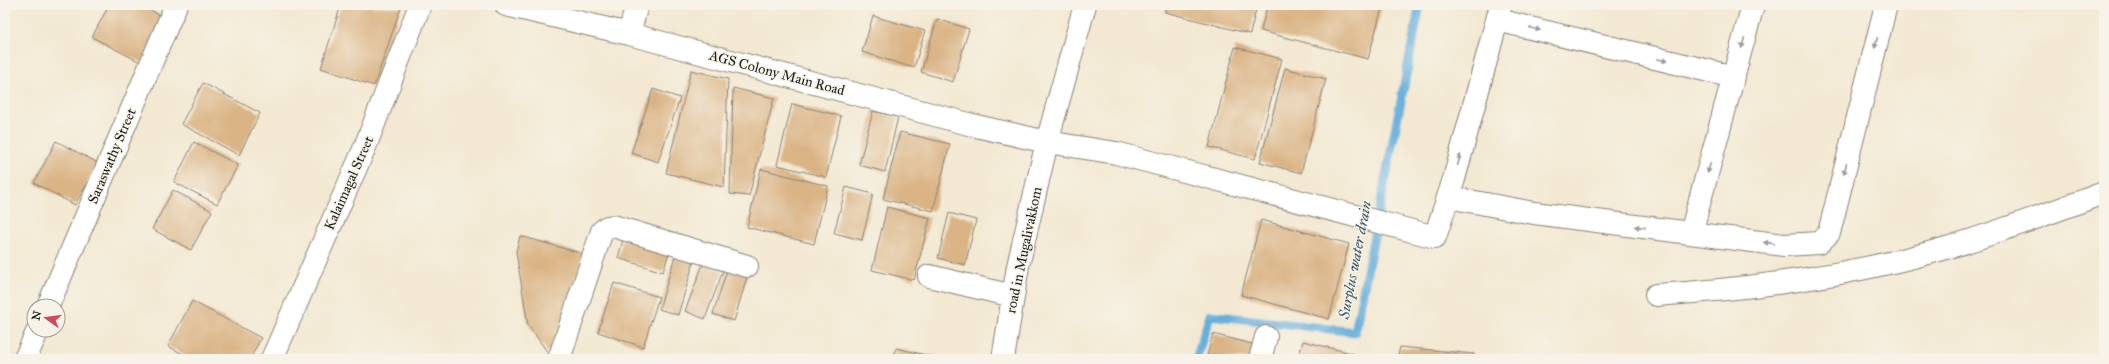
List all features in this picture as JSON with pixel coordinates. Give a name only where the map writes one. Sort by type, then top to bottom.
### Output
[{"type":"street","name":"Saraswathy Street","points":[[51,298],[176,5]]},
{"type":"street","name":"Kalaimagal Street","points":[[272,359],[365,147],[420,5]]},
{"type":"street","name":"AGS Colony Main Road","points":[[506,5],[629,34],[976,126],[1047,142],[1116,153],[1435,237],[1448,197]]},
{"type":"street","points":[[629,34],[637,5]]},
{"type":"street","name":"road in Mugalivakkom","points":[[1003,359],[1018,266],[1047,142],[1085,5]]},
{"type":"street","points":[[1691,233],[1754,5]]},
{"type":"street","points":[[1734,77],[1499,13],[1448,197],[1534,213],[1784,245],[1819,243],[1829,233],[1886,5]]},
{"type":"street","points":[[1656,295],[1727,290],[1875,266],[1944,249],[2104,193]]},
{"type":"street","points":[[560,359],[602,231],[607,227],[613,226],[747,266]]},
{"type":"street","points":[[929,276],[1013,296]]},
{"type":"street","points":[[1260,359],[1266,337]]},
{"type":"street","points":[[25,359],[34,338]]},
{"type":"building","points":[[109,5],[141,5],[165,18],[142,63],[92,37]]},
{"type":"building","points":[[341,5],[401,7],[374,86],[321,68]]},
{"type":"building","points":[[1166,5],[1257,5],[1250,34],[1165,12]]},
{"type":"building","points":[[1267,5],[1372,5],[1382,8],[1368,59],[1261,31]]},
{"type":"building","points":[[873,16],[925,31],[914,68],[862,52]]},
{"type":"building","points":[[937,19],[969,29],[953,82],[921,72]]},
{"type":"building","points":[[1235,47],[1282,59],[1255,159],[1209,147]]},
{"type":"building","points":[[1285,68],[1326,79],[1301,173],[1260,162]]},
{"type":"building","points":[[691,70],[728,79],[724,187],[666,173]]},
{"type":"building","points":[[203,83],[260,113],[239,155],[181,124]]},
{"type":"building","points":[[733,88],[774,98],[749,196],[730,194]]},
{"type":"building","points":[[653,89],[680,98],[658,162],[631,153]]},
{"type":"building","points":[[792,104],[841,116],[826,177],[777,165]]},
{"type":"building","points":[[873,111],[898,117],[885,172],[859,165]]},
{"type":"building","points":[[900,132],[950,144],[933,211],[883,199]]},
{"type":"building","points":[[56,141],[98,163],[75,205],[34,183]]},
{"type":"building","points":[[194,142],[238,165],[217,204],[174,182]]},
{"type":"building","points":[[761,169],[828,186],[814,244],[747,227]]},
{"type":"building","points":[[846,187],[873,194],[862,240],[834,233]]},
{"type":"building","points":[[173,190],[212,211],[191,250],[152,229]]},
{"type":"building","points":[[887,207],[930,218],[914,280],[872,270]]},
{"type":"building","points":[[949,213],[976,220],[965,265],[938,258]]},
{"type":"building","points":[[1261,220],[1349,244],[1329,319],[1241,295]]},
{"type":"building","points":[[520,236],[584,254],[551,357],[528,325],[516,252]]},
{"type":"building","points":[[624,236],[670,249],[663,272],[618,258]]},
{"type":"building","points":[[675,256],[694,261],[678,315],[659,309]]},
{"type":"building","points":[[703,264],[723,271],[705,319],[685,311]]},
{"type":"building","points":[[728,267],[748,274],[734,321],[713,314]]},
{"type":"building","points":[[614,283],[659,297],[643,347],[598,332]]},
{"type":"building","points":[[192,301],[261,338],[250,359],[192,359],[168,346]]},
{"type":"building","points":[[1213,334],[1256,345],[1252,359],[1206,359]]},
{"type":"building","points":[[1303,341],[1354,354],[1353,359],[1298,359]]},
{"type":"building","points":[[1400,347],[1474,354],[1473,359],[1397,359]]},
{"type":"building","points":[[896,348],[938,358],[938,359],[893,359]]},
{"type":"waterway","name":"Surplus water drain","points":[[1196,359],[1210,315],[1355,332],[1420,5]]}]
